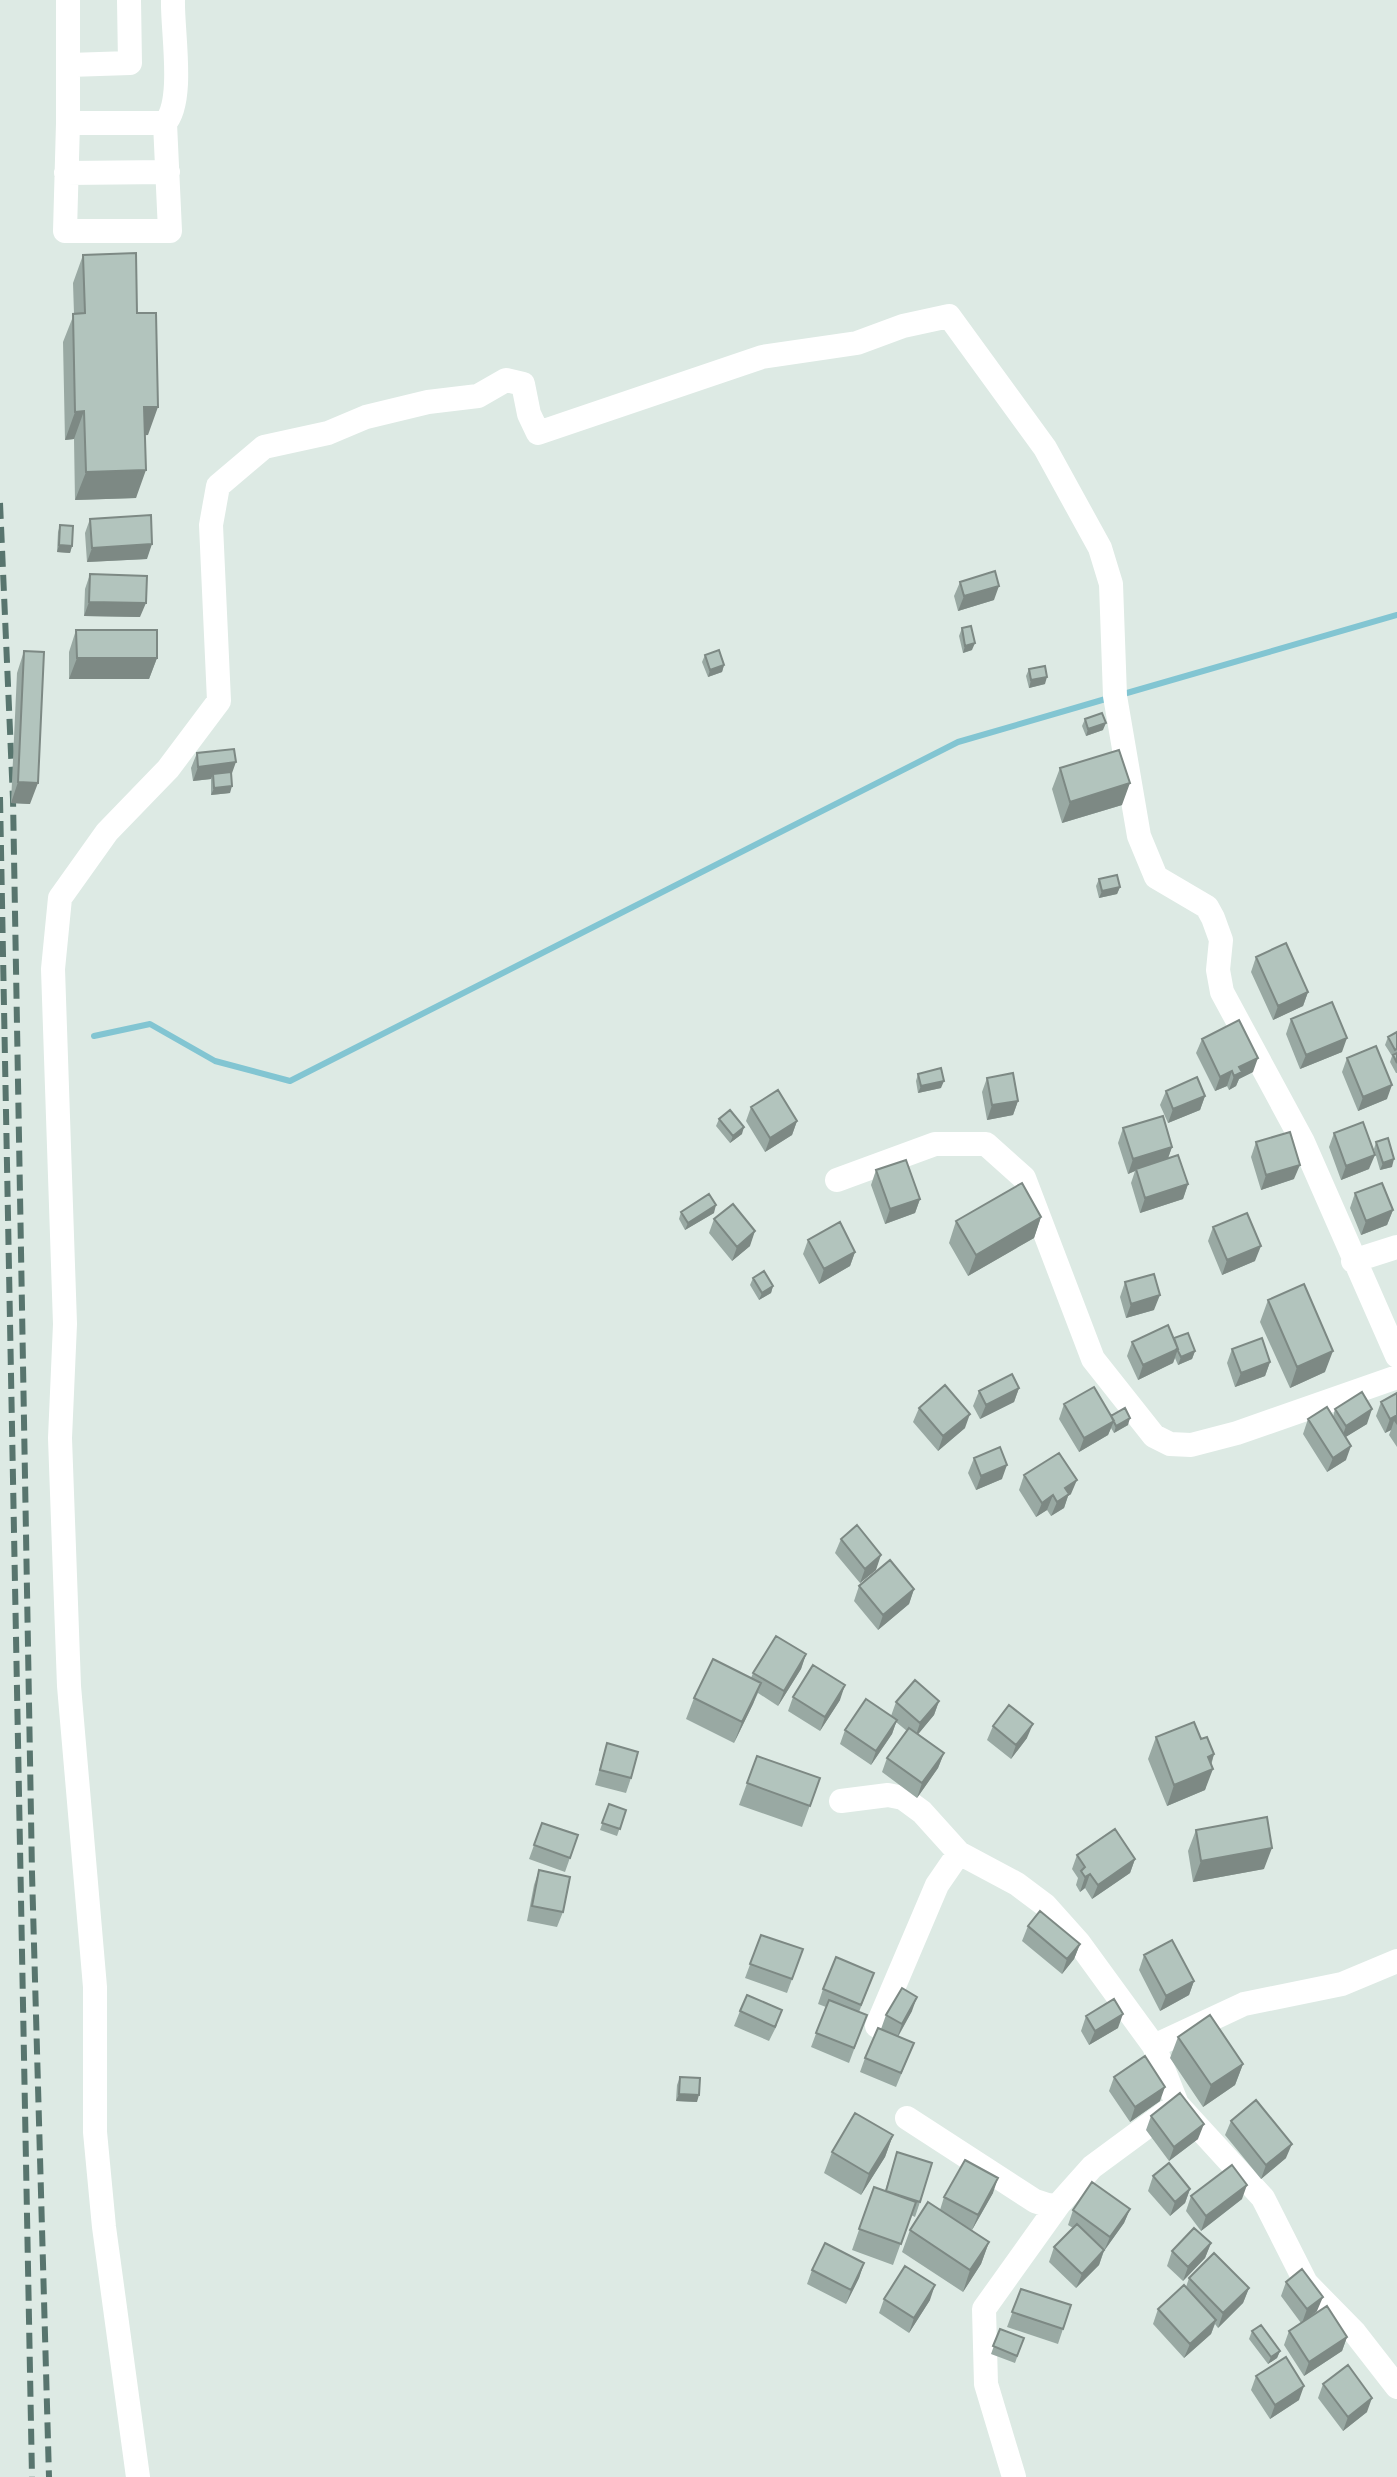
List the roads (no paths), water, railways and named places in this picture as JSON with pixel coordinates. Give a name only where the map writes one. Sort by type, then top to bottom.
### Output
[{"type":"street","points":[[68,0],[65,231],[170,231],[165,123],[171,116],[175,78],[173,0]]},
{"type":"street","points":[[69,65],[130,63],[129,0]]},
{"type":"street","points":[[68,123],[165,123]]},
{"type":"street","points":[[66,173],[168,172]]},
{"type":"street","points":[[138,2477],[104,2227],[95,2132],[95,1987],[69,1686],[60,1438],[65,1324],[53,969],[60,898],[107,832],[168,769],[219,701],[211,525],[218,486],[264,447],[328,433],[366,417],[428,402],[478,396],[506,380],[523,384],[529,414],[538,433],[762,357],[857,343],[903,326],[949,316],[1045,448],[1100,548],[1111,584],[1115,696],[1139,836],[1156,877],[1207,907],[1213,918],[1221,940],[1218,970],[1222,992],[1303,1142],[1397,1356]]},
{"type":"street","points":[[837,1180],[935,1144],[986,1144],[1024,1178],[1093,1359],[1154,1436],[1170,1444],[1191,1445],[1237,1433],[1397,1377]]},
{"type":"street","points":[[1353,1261],[1397,1247]]},
{"type":"street","points":[[841,1801],[888,1795],[903,1798],[922,1812],[959,1853],[1017,1884],[1045,1905],[1079,1943],[1154,2046],[1167,2087],[1177,2104],[1263,2198],[1306,2283],[1355,2333],[1397,2387]]},
{"type":"street","points":[[877,2026],[937,1885],[959,1853]]},
{"type":"street","points":[[1154,2046],[1244,2004],[1342,1984],[1397,1961]]},
{"type":"street","points":[[1014,2477],[986,2384],[984,2309],[1059,2204],[1092,2167],[1177,2104]]},
{"type":"street","points":[[907,2118],[1035,2201],[1050,2206],[1059,2204]]},
{"type":"waterway","points":[[1120,695],[1397,615]]},
{"type":"waterway","points":[[94,1036],[150,1024],[215,1061],[290,1081],[958,742],[1109,698]]},
{"type":"railway","points":[[0,503],[13,799],[32,1873],[49,2477]]},
{"type":"railway","points":[[0,797],[32,2477]]}]
